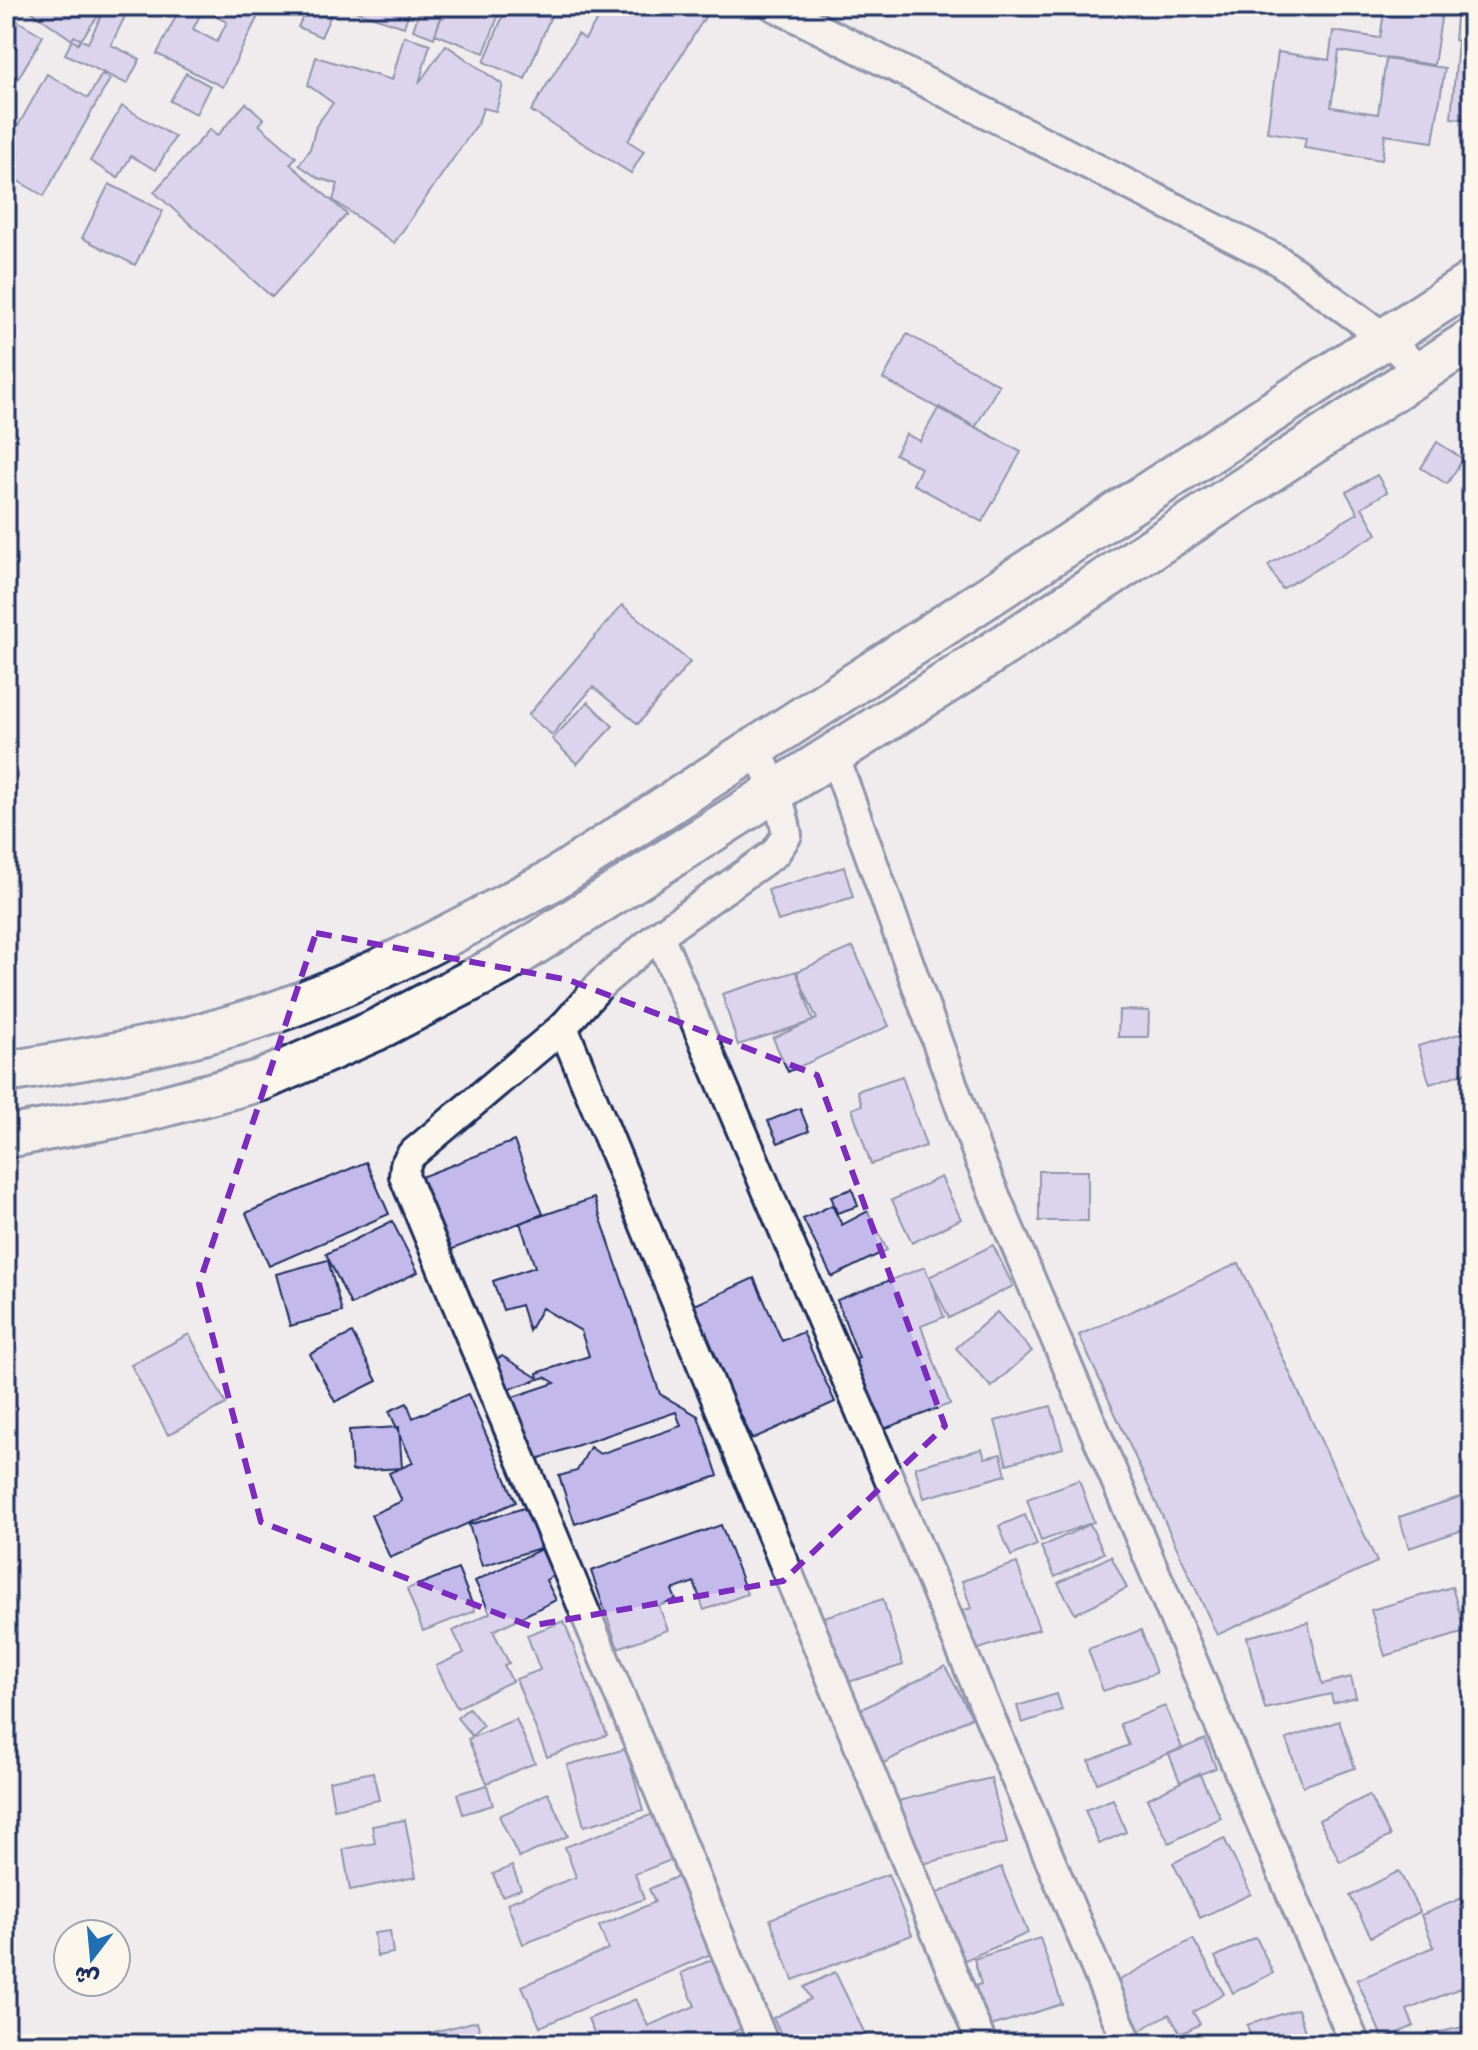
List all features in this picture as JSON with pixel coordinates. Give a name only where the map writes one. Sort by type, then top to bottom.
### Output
[{"type":"main road","points":[[6,1072],[114,1054],[224,1029],[304,1002],[402,958],[551,881],[1472,282]]},
{"type":"main road","points":[[6,1137],[138,1113],[262,1080],[374,1031],[503,964],[777,792],[1472,339]]},
{"type":"street","points":[[774,6],[1278,260],[1385,338],[1421,372]]},
{"type":"street","points":[[755,746],[777,792],[787,835],[775,853],[659,935],[602,983],[563,1027],[411,1155],[405,1165],[404,1176],[764,2044]]},
{"type":"street","points":[[834,755],[979,1158],[1355,2044]]},
{"type":"street","points":[[659,935],[1128,2044]]},
{"type":"street","points":[[563,1027],[982,2044]]},
{"type":"highlighted area","points":[[316,933],[569,980],[817,1075],[945,1426],[783,1581],[530,1626],[261,1522],[199,1284]]},
{"type":"building","points":[[24,6],[105,6],[78,44]]},
{"type":"building","points":[[106,6],[130,6],[111,45],[140,59],[127,84],[65,54],[74,36],[88,43]]},
{"type":"building","points":[[181,6],[200,15],[193,29],[217,42],[227,22],[195,6],[263,6],[223,87],[157,54]]},
{"type":"building","points":[[308,6],[335,6],[321,37],[298,27]]},
{"type":"building","points":[[340,6],[411,6],[404,27]]},
{"type":"building","points":[[421,6],[444,6],[434,38],[413,30]]},
{"type":"building","points":[[446,6],[468,14],[472,6],[502,6],[484,53],[435,34]]},
{"type":"building","points":[[507,6],[555,6],[525,79],[484,62]]},
{"type":"building","points":[[606,6],[687,6],[705,17],[628,141],[644,151],[631,173],[531,111],[578,34],[585,39]]},
{"type":"building","points":[[1385,6],[1442,12],[1434,65],[1339,51],[1331,107],[1378,114],[1386,59],[1445,68],[1433,142],[1385,135],[1382,160],[1304,148],[1306,138],[1267,132],[1278,52],[1329,60],[1333,31],[1380,38]]},
{"type":"building","points":[[1457,6],[1472,6],[1472,120],[1451,118],[1458,41],[1454,40]]},
{"type":"building","points":[[6,14],[43,36],[6,99]]},
{"type":"building","points":[[404,36],[430,44],[419,83],[446,45],[503,85],[496,111],[483,108],[478,123],[394,243],[333,200],[338,184],[318,178],[299,165],[310,149],[316,126],[333,103],[308,85],[316,57],[392,80]]},
{"type":"building","points":[[186,73],[210,86],[196,114],[170,101]]},
{"type":"building","points":[[47,74],[88,98],[102,74],[110,79],[44,196],[6,174],[19,151],[6,144],[6,130],[11,122],[18,126]]},
{"type":"building","points":[[246,103],[264,119],[259,125],[296,157],[290,164],[347,214],[272,297],[154,192],[210,129],[217,136]]},
{"type":"building","points":[[122,106],[175,137],[156,170],[131,156],[118,178],[90,161]]},
{"type":"building","points":[[109,184],[163,211],[135,265],[82,238]]},
{"type":"building","points":[[907,334],[999,385],[975,428],[883,379]]},
{"type":"building","points":[[939,407],[1021,452],[982,522],[913,484],[921,468],[895,454],[906,434],[920,441]]},
{"type":"building","points":[[1437,442],[1463,459],[1447,484],[1421,468]]},
{"type":"building","points":[[1377,475],[1387,492],[1362,507],[1377,534],[1282,589],[1268,565],[1358,513],[1346,492]]},
{"type":"building","points":[[622,605],[690,662],[638,724],[593,687],[552,735],[528,715]]},
{"type":"building","points":[[588,702],[613,726],[577,764],[552,739]]},
{"type":"building","points":[[844,867],[853,897],[778,921],[768,890]]},
{"type":"building","points":[[853,947],[889,1026],[788,1072],[773,1038],[817,1019],[796,972]]},
{"type":"building","points":[[797,971],[813,1021],[738,1045],[722,994]]},
{"type":"building","points":[[1119,1010],[1149,1011],[1148,1037],[1118,1037]]},
{"type":"building","points":[[1472,1030],[1472,1070],[1430,1084],[1418,1046]]},
{"type":"building","points":[[902,1076],[926,1146],[871,1164],[852,1109],[862,1105],[857,1091]]},
{"type":"building","points":[[800,1108],[809,1131],[778,1143],[768,1121]]},
{"type":"building","points":[[514,1141],[543,1214],[450,1250],[421,1177]]},
{"type":"building","points":[[366,1162],[389,1214],[269,1266],[246,1213]]},
{"type":"building","points":[[1039,1171],[1088,1171],[1088,1221],[1039,1221]]},
{"type":"building","points":[[941,1177],[961,1219],[912,1243],[892,1200]]},
{"type":"building","points":[[852,1189],[858,1206],[837,1213],[831,1196]]},
{"type":"building","points":[[594,1198],[660,1394],[698,1416],[718,1476],[575,1524],[559,1476],[577,1471],[590,1447],[600,1454],[681,1426],[676,1412],[531,1461],[510,1398],[555,1383],[545,1377],[506,1390],[495,1359],[502,1356],[538,1378],[537,1373],[589,1356],[581,1331],[542,1308],[529,1331],[521,1305],[503,1310],[493,1281],[535,1267],[520,1223]]},
{"type":"building","points":[[832,1205],[842,1225],[868,1211],[887,1250],[832,1277],[803,1219]]},
{"type":"building","points":[[392,1221],[418,1272],[351,1305],[326,1254]]},
{"type":"building","points":[[993,1245],[1013,1286],[949,1318],[929,1277]]},
{"type":"building","points":[[328,1260],[342,1312],[290,1326],[276,1274]]},
{"type":"building","points":[[1239,1263],[1377,1562],[1217,1635],[1079,1335]]},
{"type":"building","points":[[925,1267],[944,1317],[921,1326],[950,1404],[881,1430],[854,1360],[859,1358],[837,1300]]},
{"type":"building","points":[[754,1278],[782,1341],[803,1332],[835,1402],[752,1439],[723,1376],[718,1379],[686,1309]]},
{"type":"building","points":[[997,1312],[1032,1351],[991,1387],[956,1348]]},
{"type":"building","points":[[352,1333],[377,1381],[335,1402],[310,1354]]},
{"type":"building","points":[[189,1334],[226,1404],[168,1435],[131,1365]]},
{"type":"building","points":[[468,1394],[516,1502],[390,1558],[371,1515],[402,1501],[389,1473],[413,1463],[389,1411],[407,1403],[413,1418]]},
{"type":"building","points":[[1051,1406],[1063,1448],[1007,1464],[995,1421]]},
{"type":"building","points":[[399,1427],[402,1468],[352,1471],[349,1430]]},
{"type":"building","points":[[982,1449],[985,1458],[1001,1454],[1006,1475],[924,1498],[915,1467]]},
{"type":"building","points":[[1079,1480],[1094,1522],[1041,1541],[1027,1499]]},
{"type":"building","points":[[1472,1493],[1472,1527],[1409,1548],[1399,1517]]},
{"type":"building","points":[[527,1507],[540,1548],[482,1566],[469,1525]]},
{"type":"building","points":[[1025,1515],[1037,1545],[1011,1556],[999,1526]]},
{"type":"building","points":[[1090,1524],[1104,1553],[1055,1577],[1041,1547]]},
{"type":"building","points":[[721,1525],[747,1594],[704,1610],[694,1582],[672,1590],[676,1600],[659,1606],[668,1630],[618,1648],[591,1571]]},
{"type":"building","points":[[541,1549],[554,1575],[546,1580],[556,1600],[493,1631],[509,1663],[504,1665],[512,1681],[457,1708],[436,1666],[464,1653],[453,1631],[490,1613],[475,1581]]},
{"type":"building","points":[[1111,1556],[1127,1588],[1075,1614],[1058,1583]]},
{"type":"building","points":[[1017,1563],[1039,1629],[970,1652],[957,1612],[971,1608],[962,1581]]},
{"type":"building","points":[[458,1569],[475,1611],[423,1631],[407,1589]]},
{"type":"building","points":[[1452,1587],[1465,1632],[1385,1656],[1371,1610]]},
{"type":"building","points":[[883,1599],[903,1665],[839,1685],[826,1645],[832,1643],[824,1617]]},
{"type":"building","points":[[564,1621],[607,1735],[547,1757],[516,1679],[540,1670],[527,1635]]},
{"type":"building","points":[[1308,1622],[1322,1684],[1351,1677],[1356,1697],[1333,1703],[1331,1694],[1265,1709],[1247,1637]]},
{"type":"building","points":[[1141,1630],[1156,1673],[1103,1691],[1088,1649]]},
{"type":"building","points":[[945,1666],[972,1717],[874,1768],[847,1717]]},
{"type":"building","points":[[1057,1694],[1062,1710],[1022,1723],[1017,1706]]},
{"type":"building","points":[[1165,1706],[1182,1748],[1097,1783],[1089,1761],[1129,1745],[1120,1724]]},
{"type":"building","points":[[469,1708],[483,1726],[472,1736],[457,1718]]},
{"type":"building","points":[[516,1719],[535,1763],[487,1783],[468,1739]]},
{"type":"building","points":[[1339,1721],[1355,1768],[1303,1786],[1286,1739]]},
{"type":"building","points":[[1205,1739],[1216,1768],[1180,1782],[1169,1754]]},
{"type":"building","points":[[626,1749],[643,1810],[584,1826],[567,1765]]},
{"type":"building","points":[[373,1772],[379,1800],[334,1809],[329,1781]]},
{"type":"building","points":[[1199,1773],[1221,1818],[1169,1843],[1147,1799]]},
{"type":"building","points":[[991,1778],[1007,1843],[906,1868],[890,1803]]},
{"type":"building","points":[[487,1785],[493,1805],[463,1814],[457,1794]]},
{"type":"building","points":[[548,1793],[568,1836],[519,1858],[499,1816]]},
{"type":"building","points":[[1369,1795],[1390,1836],[1340,1862],[1319,1820]]},
{"type":"building","points":[[1113,1799],[1126,1832],[1099,1844],[1085,1810]]},
{"type":"building","points":[[653,1814],[671,1860],[635,1874],[644,1899],[523,1944],[507,1903],[576,1877],[565,1847]]},
{"type":"building","points":[[405,1820],[416,1877],[350,1890],[343,1849],[375,1843],[372,1826]]},
{"type":"building","points":[[1224,1838],[1251,1894],[1200,1918],[1173,1863]]},
{"type":"building","points":[[512,1866],[521,1889],[502,1896],[493,1874]]},
{"type":"building","points":[[1001,1867],[1028,1933],[963,1961],[935,1894]]},
{"type":"building","points":[[1399,1871],[1420,1912],[1371,1937],[1350,1896]]},
{"type":"building","points":[[888,1874],[912,1935],[793,1980],[770,1919]]},
{"type":"building","points":[[678,1876],[711,1954],[540,2027],[522,1986],[608,1949],[599,1926],[655,1902],[649,1889]]},
{"type":"building","points":[[1472,1894],[1472,1983],[1407,2010],[1414,2026],[1383,2039],[1357,1980],[1434,1947],[1421,1915]]},
{"type":"building","points":[[390,1931],[393,1953],[377,1956],[374,1933]]},
{"type":"building","points":[[1256,1937],[1273,1973],[1233,1993],[1215,1957]]},
{"type":"building","points":[[1040,1938],[1062,2004],[975,2031],[962,1990],[981,1984],[974,1959]]},
{"type":"building","points":[[1193,1939],[1224,1994],[1193,2012],[1200,2024],[1181,2034],[1169,2014],[1137,2032],[1111,1985]]},
{"type":"building","points":[[713,1959],[743,2028],[705,2044],[599,2044],[588,2019],[636,1999],[648,2026],[695,2006],[681,1973]]},
{"type":"building","points":[[835,1972],[866,2036],[849,2044],[786,2044],[773,2018],[811,1999],[804,1987]]},
{"type":"building","points":[[1298,2009],[1309,2044],[1253,2044],[1247,2025]]},
{"type":"building","points":[[477,2021],[483,2044],[411,2044],[410,2038]]},
{"type":"building","points":[[1472,2025],[1472,2044],[1420,2044],[1418,2037]]},
{"type":"building","points":[[1088,2035],[1092,2044],[1066,2044]]}]
